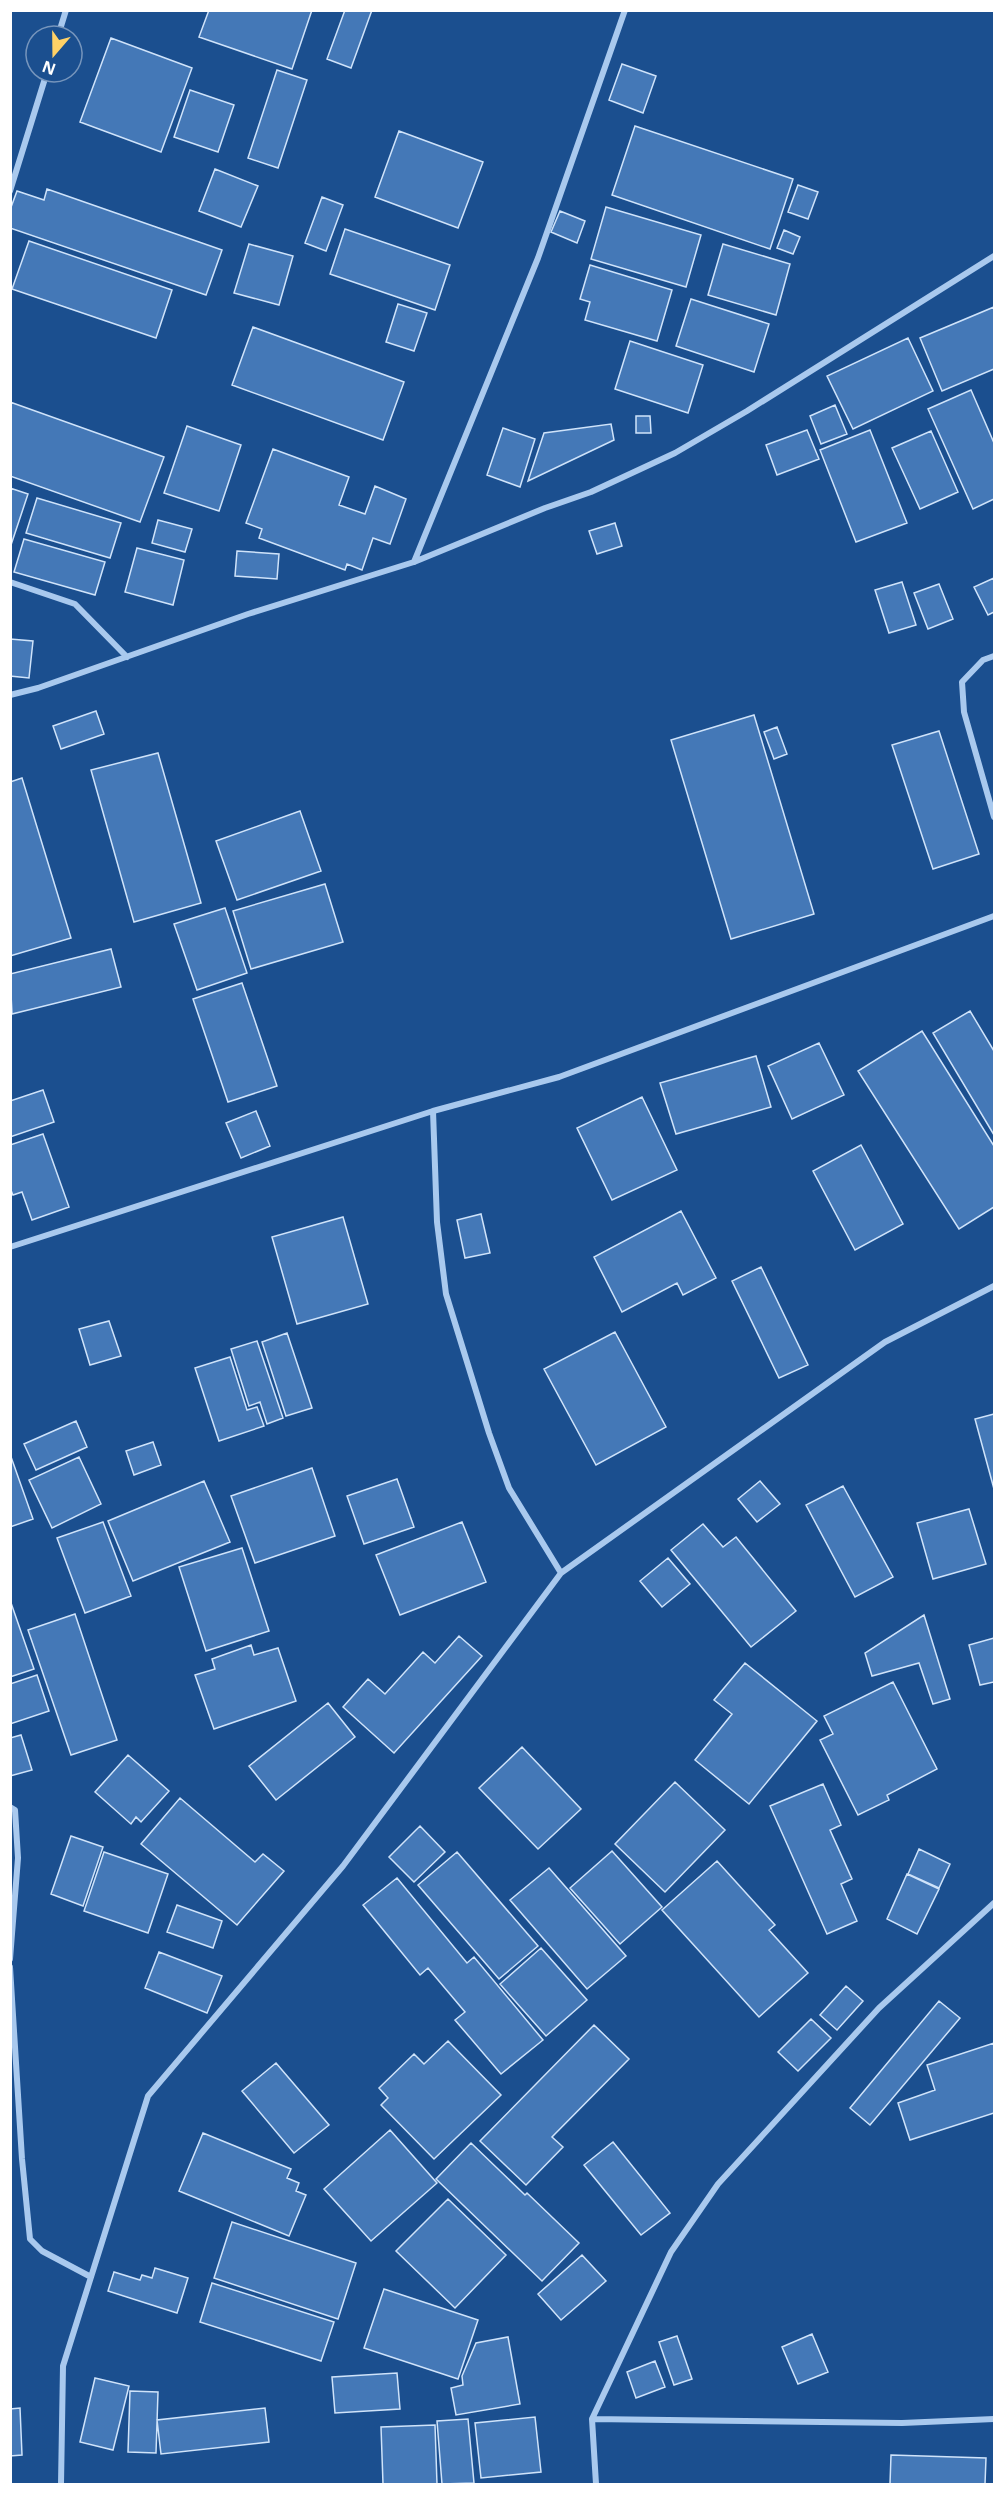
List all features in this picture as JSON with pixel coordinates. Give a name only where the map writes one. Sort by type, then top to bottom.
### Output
[{"type":"street","points":[[414,562],[538,258],[625,10]]},
{"type":"street","points":[[10,191],[43,84]]},
{"type":"street","points":[[10,695],[38,688],[248,614],[414,562],[545,508],[591,492],[675,453],[747,411],[994,256]]},
{"type":"street","points":[[10,582],[75,604],[128,657]]},
{"type":"street","points":[[994,656],[983,660],[962,682],[964,711],[994,818]]},
{"type":"street","points":[[10,1247],[433,1111],[559,1077],[994,915]]},
{"type":"street","points":[[433,1111],[436,1222],[446,1294],[489,1433],[509,1488],[561,1573]]},
{"type":"street","points":[[61,2484],[63,2366],[148,2096],[343,1866],[561,1573],[885,1342],[994,1286]]},
{"type":"street","points":[[10,1807],[15,1810],[18,1858],[10,1959]]},
{"type":"street","points":[[596,2484],[592,2419],[671,2252],[718,2184],[879,2007],[994,1903]]},
{"type":"street","points":[[10,1967],[22,2159],[30,2239],[42,2251],[91,2277]]},
{"type":"street","points":[[592,2419],[902,2423],[994,2419]]},
{"type":"building","points":[[209,10],[312,10],[292,69],[199,37]]},
{"type":"building","points":[[345,10],[372,10],[351,68],[327,59]]},
{"type":"building","points":[[111,38],[192,68],[161,152],[80,122]]},
{"type":"building","points":[[622,64],[656,76],[643,113],[609,100]]},
{"type":"building","points":[[277,70],[307,80],[278,168],[248,158]]},
{"type":"building","points":[[190,90],[234,105],[218,152],[174,137]]},
{"type":"building","points":[[635,126],[793,179],[770,249],[612,195]]},
{"type":"building","points":[[399,131],[483,162],[458,228],[375,197]]},
{"type":"building","points":[[215,169],[258,186],[241,227],[199,211]]},
{"type":"building","points":[[798,185],[818,192],[808,219],[788,212]]},
{"type":"building","points":[[47,189],[222,250],[206,295],[10,228],[10,210],[17,191],[44,200]]},
{"type":"building","points":[[322,197],[343,205],[326,251],[305,243]]},
{"type":"building","points":[[606,207],[701,235],[686,287],[591,259]]},
{"type":"building","points":[[560,211],[585,221],[577,243],[551,232]]},
{"type":"building","points":[[345,229],[450,265],[435,310],[330,274]]},
{"type":"building","points":[[784,230],[800,237],[793,254],[777,248]]},
{"type":"building","points":[[29,241],[172,290],[156,338],[12,289]]},
{"type":"building","points":[[249,244],[293,256],[279,305],[234,293]]},
{"type":"building","points":[[723,244],[790,264],[776,315],[708,295]]},
{"type":"building","points":[[590,265],[672,290],[657,341],[585,320],[590,302],[580,299]]},
{"type":"building","points":[[691,299],[769,324],[754,372],[676,346]]},
{"type":"building","points":[[398,304],[427,313],[414,351],[386,342]]},
{"type":"building","points":[[994,307],[994,369],[942,391],[920,338]]},
{"type":"building","points":[[253,327],[404,382],[383,440],[232,385]]},
{"type":"building","points":[[908,338],[933,391],[853,429],[827,376]]},
{"type":"building","points":[[630,341],[703,365],[688,413],[615,389]]},
{"type":"building","points":[[971,390],[994,443],[994,499],[973,509],[928,409]]},
{"type":"building","points":[[10,402],[164,457],[140,522],[10,476]]},
{"type":"building","points":[[835,405],[847,434],[821,444],[810,416]]},
{"type":"building","points":[[636,416],[650,416],[651,433],[636,433]]},
{"type":"building","points":[[611,424],[614,440],[528,481],[544,433]]},
{"type":"building","points":[[187,426],[241,445],[219,511],[164,493]]},
{"type":"building","points":[[503,428],[535,439],[520,487],[487,475]]},
{"type":"building","points":[[807,430],[819,459],[777,475],[766,445]]},
{"type":"building","points":[[870,430],[907,523],[856,542],[820,450]]},
{"type":"building","points":[[931,431],[958,492],[920,509],[892,448]]},
{"type":"building","points":[[273,449],[349,477],[339,505],[365,514],[375,486],[406,499],[390,544],[373,538],[362,570],[347,564],[345,570],[259,538],[262,529],[246,523]]},
{"type":"building","points":[[10,488],[28,494],[10,548]]},
{"type":"building","points":[[37,498],[121,523],[110,558],[26,533]]},
{"type":"building","points":[[158,520],[192,529],[185,552],[152,543]]},
{"type":"building","points":[[615,523],[622,546],[597,554],[589,531]]},
{"type":"building","points":[[24,539],[105,562],[95,595],[14,572]]},
{"type":"building","points":[[137,548],[184,560],[173,605],[125,592]]},
{"type":"building","points":[[237,551],[279,554],[277,579],[235,576]]},
{"type":"building","points":[[994,578],[994,612],[988,615],[974,587]]},
{"type":"building","points":[[902,582],[916,625],[889,633],[875,590]]},
{"type":"building","points":[[939,584],[953,619],[928,629],[914,593]]},
{"type":"building","points":[[10,639],[33,641],[29,678],[10,676]]},
{"type":"building","points":[[96,711],[104,734],[61,749],[53,726]]},
{"type":"building","points":[[754,715],[814,914],[731,939],[671,740]]},
{"type":"building","points":[[777,727],[787,754],[774,759],[764,732]]},
{"type":"building","points":[[939,731],[979,854],[933,869],[892,745]]},
{"type":"building","points":[[158,753],[201,903],[134,922],[91,770]]},
{"type":"building","points":[[22,778],[71,938],[10,956],[10,782]]},
{"type":"building","points":[[300,811],[321,871],[237,900],[216,841]]},
{"type":"building","points":[[325,884],[343,942],[251,969],[233,911]]},
{"type":"building","points":[[225,908],[247,973],[197,990],[174,924]]},
{"type":"building","points":[[111,949],[121,987],[12,1014],[10,974]]},
{"type":"building","points":[[242,983],[277,1086],[228,1102],[193,999]]},
{"type":"building","points":[[970,1011],[994,1051],[994,1135],[933,1033]]},
{"type":"building","points":[[922,1031],[994,1146],[994,1207],[959,1229],[858,1071]]},
{"type":"building","points":[[819,1043],[844,1095],[792,1119],[768,1066]]},
{"type":"building","points":[[756,1056],[771,1107],[676,1134],[660,1083]]},
{"type":"building","points":[[43,1090],[54,1122],[10,1137],[10,1101]]},
{"type":"building","points":[[642,1097],[677,1170],[612,1200],[577,1128]]},
{"type":"building","points":[[256,1111],[270,1146],[241,1158],[226,1123]]},
{"type":"building","points":[[43,1134],[69,1207],[32,1220],[22,1192],[13,1195],[10,1188],[10,1145]]},
{"type":"building","points":[[861,1145],[903,1224],[855,1250],[813,1171]]},
{"type":"building","points":[[681,1211],[716,1278],[683,1295],[677,1283],[622,1312],[594,1257]]},
{"type":"building","points":[[481,1214],[490,1253],[465,1258],[457,1220]]},
{"type":"building","points":[[343,1217],[368,1304],[297,1324],[272,1237]]},
{"type":"building","points":[[761,1267],[808,1365],[779,1378],[732,1281]]},
{"type":"building","points":[[109,1321],[121,1356],[90,1365],[79,1329]]},
{"type":"building","points":[[615,1332],[666,1427],[596,1465],[544,1369]]},
{"type":"building","points":[[287,1333],[312,1408],[286,1416],[262,1342]]},
{"type":"building","points":[[257,1341],[283,1418],[267,1424],[260,1402],[249,1406],[231,1349]]},
{"type":"building","points":[[230,1357],[247,1410],[257,1407],[264,1426],[219,1441],[195,1368]]},
{"type":"building","points":[[994,1414],[994,1489],[975,1419]]},
{"type":"building","points":[[76,1421],[87,1447],[36,1470],[24,1444]]},
{"type":"building","points":[[153,1442],[161,1465],[134,1475],[126,1451]]},
{"type":"building","points":[[10,1454],[33,1519],[10,1527]]},
{"type":"building","points":[[79,1457],[101,1504],[52,1528],[29,1480]]},
{"type":"building","points":[[312,1468],[335,1536],[255,1563],[231,1496]]},
{"type":"building","points":[[397,1479],[414,1527],[364,1544],[347,1496]]},
{"type":"building","points":[[204,1481],[230,1542],[133,1581],[108,1521]]},
{"type":"building","points":[[760,1481],[780,1504],[757,1522],[738,1499]]},
{"type":"building","points":[[843,1486],[893,1577],[855,1597],[806,1505]]},
{"type":"building","points":[[969,1509],[986,1564],[933,1579],[917,1523]]},
{"type":"building","points":[[103,1522],[131,1596],[85,1613],[57,1538]]},
{"type":"building","points":[[462,1522],[486,1582],[400,1615],[376,1555]]},
{"type":"building","points":[[703,1524],[723,1547],[736,1537],[796,1611],[751,1647],[671,1550]]},
{"type":"building","points":[[242,1548],[269,1631],[206,1651],[179,1567]]},
{"type":"building","points":[[668,1558],[690,1584],[662,1607],[640,1581]]},
{"type":"building","points":[[10,1600],[34,1669],[10,1677]]},
{"type":"building","points":[[75,1614],[117,1740],[71,1755],[28,1630]]},
{"type":"building","points":[[924,1615],[950,1699],[933,1704],[919,1663],[872,1676],[865,1653]]},
{"type":"building","points":[[459,1636],[482,1656],[394,1753],[343,1707],[368,1679],[385,1694],[423,1652],[435,1663]]},
{"type":"building","points":[[994,1638],[994,1682],[980,1685],[969,1645]]},
{"type":"building","points":[[251,1645],[254,1655],[278,1648],[296,1701],[214,1729],[195,1675],[215,1669],[212,1659]]},
{"type":"building","points":[[745,1663],[817,1721],[749,1804],[695,1760],[732,1714],[714,1700]]},
{"type":"building","points":[[37,1675],[49,1711],[10,1724],[10,1684]]},
{"type":"building","points":[[893,1682],[937,1769],[887,1795],[889,1800],[858,1815],[820,1740],[833,1734],[824,1716]]},
{"type":"building","points":[[328,1703],[355,1737],[276,1800],[249,1766]]},
{"type":"building","points":[[21,1735],[32,1770],[10,1776],[10,1738]]},
{"type":"building","points":[[522,1747],[581,1809],[538,1849],[479,1788]]},
{"type":"building","points":[[128,1755],[169,1791],[141,1822],[136,1817],[131,1824],[95,1792]]},
{"type":"building","points":[[675,1782],[725,1830],[665,1892],[615,1844]]},
{"type":"building","points":[[823,1784],[841,1825],[830,1830],[852,1879],[841,1884],[857,1921],[827,1934],[770,1806]]},
{"type":"building","points":[[180,1798],[255,1862],[263,1854],[284,1871],[237,1925],[141,1844]]},
{"type":"building","points":[[420,1826],[445,1852],[414,1882],[389,1857]]},
{"type":"building","points":[[71,1836],[103,1847],[83,1906],[51,1894]]},
{"type":"building","points":[[919,1849],[950,1864],[939,1888],[908,1874]]},
{"type":"building","points":[[612,1851],[662,1907],[620,1944],[570,1888]]},
{"type":"building","points":[[104,1852],[168,1874],[148,1933],[84,1911]]},
{"type":"building","points":[[457,1852],[538,1946],[499,1979],[418,1885]]},
{"type":"building","points":[[717,1861],[775,1925],[769,1930],[808,1973],[759,2017],[662,1910]]},
{"type":"building","points":[[549,1868],[626,1956],[587,1989],[510,1900]]},
{"type":"building","points":[[907,1874],[939,1889],[917,1934],[887,1919]]},
{"type":"building","points":[[397,1878],[467,1963],[474,1957],[543,2040],[501,2074],[455,2020],[465,2012],[428,1968],[420,1975],[363,1905]]},
{"type":"building","points":[[177,1905],[222,1921],[213,1948],[167,1932]]},
{"type":"building","points":[[541,1948],[587,2000],[546,2036],[500,1984]]},
{"type":"building","points":[[159,1952],[222,1976],[207,2013],[145,1988]]},
{"type":"building","points":[[846,1986],[863,2001],[837,2030],[820,2015]]},
{"type":"building","points":[[939,2001],[960,2018],[870,2125],[850,2108]]},
{"type":"building","points":[[811,2019],[831,2038],[798,2071],[778,2052]]},
{"type":"building","points":[[594,2025],[629,2059],[552,2137],[563,2147],[526,2185],[480,2141]]},
{"type":"building","points":[[448,2041],[501,2095],[434,2159],[381,2105],[388,2098],[379,2088],[414,2054],[424,2064]]},
{"type":"building","points":[[994,2043],[994,2113],[910,2140],[898,2103],[935,2090],[927,2065]]},
{"type":"building","points":[[276,2063],[329,2125],[294,2153],[242,2091]]},
{"type":"building","points":[[390,2130],[437,2183],[371,2241],[324,2189]]},
{"type":"building","points":[[203,2133],[291,2169],[287,2178],[299,2183],[296,2191],[306,2195],[289,2236],[179,2191]]},
{"type":"building","points":[[613,2142],[670,2213],[641,2235],[584,2165]]},
{"type":"building","points":[[471,2143],[579,2243],[542,2281],[436,2179]]},
{"type":"building","points":[[448,2199],[506,2255],[455,2308],[396,2251]]},
{"type":"building","points":[[232,2222],[356,2263],[338,2319],[214,2278]]},
{"type":"building","points":[[582,2255],[606,2281],[561,2320],[538,2294]]},
{"type":"building","points":[[155,2268],[188,2278],[177,2313],[108,2291],[114,2272],[140,2280],[142,2275],[152,2278]]},
{"type":"building","points":[[212,2283],[334,2322],[321,2361],[200,2322]]},
{"type":"building","points":[[384,2289],[478,2320],[458,2379],[364,2348]]},
{"type":"building","points":[[812,2334],[828,2372],[798,2384],[782,2347]]},
{"type":"building","points":[[677,2336],[692,2379],[674,2385],[659,2342]]},
{"type":"building","points":[[508,2337],[520,2404],[456,2415],[451,2388],[463,2385],[462,2376],[476,2343]]},
{"type":"building","points":[[655,2361],[665,2387],[636,2398],[627,2372]]},
{"type":"building","points":[[397,2373],[400,2409],[335,2413],[332,2377]]},
{"type":"building","points":[[95,2378],[129,2386],[113,2450],[80,2442]]},
{"type":"building","points":[[130,2391],[158,2392],[156,2453],[128,2452]]},
{"type":"building","points":[[20,2408],[22,2455],[10,2456],[10,2409]]},
{"type":"building","points":[[265,2408],[269,2442],[161,2454],[157,2420]]},
{"type":"building","points":[[535,2417],[541,2472],[481,2478],[475,2423]]},
{"type":"building","points":[[468,2419],[474,2483],[442,2484],[437,2421]]},
{"type":"building","points":[[435,2425],[437,2484],[383,2484],[381,2427]]},
{"type":"building","points":[[891,2455],[986,2458],[985,2484],[890,2484]]}]
